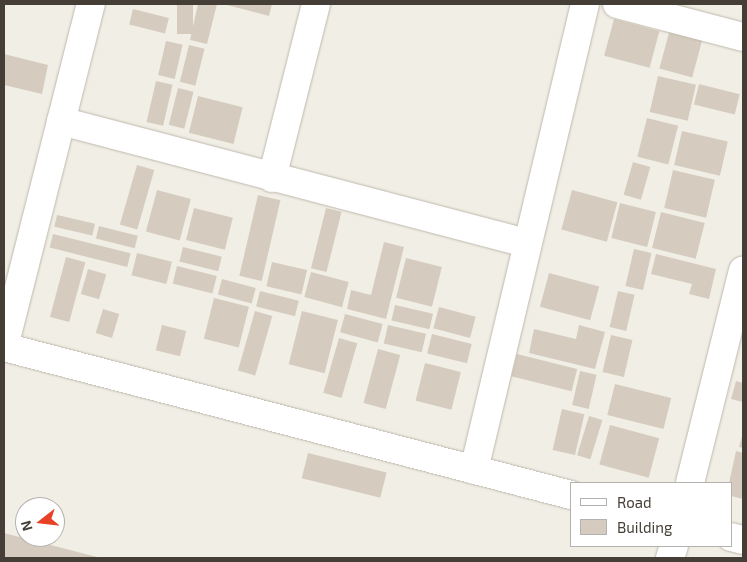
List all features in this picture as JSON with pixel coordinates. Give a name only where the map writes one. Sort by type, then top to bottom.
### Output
[{"type":"street","points":[[91,4],[4,347],[570,495]]},
{"type":"street","points":[[272,178],[316,4]]},
{"type":"street","points":[[474,470],[525,243],[585,4]]},
{"type":"street","points":[[617,4],[743,37]]},
{"type":"street","points":[[61,121],[525,243]]},
{"type":"street","points":[[690,482],[743,271]]},
{"type":"building","points":[[177,4],[193,4],[193,34],[177,34]]},
{"type":"building","points":[[198,4],[217,4],[207,44],[190,40]]},
{"type":"building","points":[[223,4],[272,4],[269,16]]},
{"type":"building","points":[[133,9],[169,18],[165,33],[129,25]]},
{"type":"building","points":[[614,19],[659,31],[650,68],[604,56]]},
{"type":"building","points":[[670,29],[703,38],[692,77],[659,69]]},
{"type":"building","points":[[166,41],[183,45],[175,79],[158,75]]},
{"type":"building","points":[[189,45],[205,49],[195,86],[180,82]]},
{"type":"building","points":[[4,54],[48,65],[42,94],[4,85]]},
{"type":"building","points":[[658,76],[696,85],[688,121],[650,112]]},
{"type":"building","points":[[156,81],[173,85],[163,126],[147,122]]},
{"type":"building","points":[[699,84],[740,94],[735,115],[694,104]]},
{"type":"building","points":[[178,88],[194,92],[184,129],[169,125]]},
{"type":"building","points":[[198,96],[243,107],[233,144],[189,133]]},
{"type":"building","points":[[647,118],[678,126],[668,165],[637,157]]},
{"type":"building","points":[[682,131],[728,142],[720,176],[674,165]]},
{"type":"building","points":[[633,162],[650,167],[641,200],[624,195]]},
{"type":"building","points":[[137,165],[154,170],[137,230],[120,225]]},
{"type":"building","points":[[673,170],[715,180],[706,218],[664,208]]},
{"type":"building","points":[[157,190],[191,199],[180,241],[146,232]]},
{"type":"building","points":[[572,190],[617,202],[607,242],[561,230]]},
{"type":"building","points":[[258,195],[280,200],[262,281],[239,276]]},
{"type":"building","points":[[620,203],[656,212],[647,247],[611,238]]},
{"type":"building","points":[[194,208],[233,218],[225,250],[186,240]]},
{"type":"building","points":[[326,208],[342,212],[327,272],[311,268]]},
{"type":"building","points":[[661,212],[705,223],[696,259],[652,248]]},
{"type":"building","points":[[57,215],[95,224],[92,235],[54,227]]},
{"type":"building","points":[[99,226],[138,236],[135,248],[96,239]]},
{"type":"building","points":[[53,234],[131,253],[127,267],[50,248]]},
{"type":"building","points":[[384,242],[404,247],[386,319],[347,309],[351,290],[371,295]]},
{"type":"building","points":[[183,247],[222,257],[218,271],[179,262]]},
{"type":"building","points":[[634,249],[652,253],[643,290],[625,286]]},
{"type":"building","points":[[137,253],[172,262],[166,284],[131,275]]},
{"type":"building","points":[[656,254],[716,269],[709,299],[689,294],[692,284],[651,274]]},
{"type":"building","points":[[66,257],[85,262],[69,322],[50,317]]},
{"type":"building","points":[[406,258],[442,267],[432,307],[396,298]]},
{"type":"building","points":[[272,262],[307,270],[301,294],[266,286]]},
{"type":"building","points":[[177,266],[217,276],[212,293],[173,283]]},
{"type":"building","points":[[88,269],[106,274],[99,299],[81,294]]},
{"type":"building","points":[[311,272],[349,282],[342,307],[304,297]]},
{"type":"building","points":[[549,273],[599,286],[590,320],[540,307]]},
{"type":"building","points":[[222,279],[256,288],[252,304],[218,294]]},
{"type":"building","points":[[260,291],[299,301],[295,316],[256,307]]},
{"type":"building","points":[[618,291],[635,295],[626,331],[610,327]]},
{"type":"building","points":[[214,298],[249,307],[239,347],[204,339]]},
{"type":"building","points":[[395,305],[433,314],[429,329],[391,321]]},
{"type":"building","points":[[439,307],[476,317],[470,338],[433,328]]},
{"type":"building","points":[[103,309],[119,314],[112,338],[96,333]]},
{"type":"building","points":[[255,311],[272,316],[255,376],[238,371]]},
{"type":"building","points":[[302,311],[338,320],[325,373],[289,364]]},
{"type":"building","points":[[345,314],[383,324],[378,342],[340,332]]},
{"type":"building","points":[[162,325],[186,331],[180,356],[156,350]]},
{"type":"building","points":[[388,325],[426,334],[422,352],[384,344]]},
{"type":"building","points":[[579,325],[605,332],[595,369],[529,353],[534,329],[576,339]]},
{"type":"building","points":[[432,334],[472,344],[467,363],[427,353]]},
{"type":"building","points":[[611,335],[632,340],[624,377],[602,372]]},
{"type":"building","points":[[339,338],[357,343],[342,398],[323,393]]},
{"type":"building","points":[[378,349],[400,355],[386,409],[364,403]]},
{"type":"building","points":[[517,354],[577,369],[572,391],[511,376]]},
{"type":"building","points":[[425,363],[461,372],[451,410],[416,401]]},
{"type":"building","points":[[580,371],[597,375],[589,409],[572,405]]},
{"type":"building","points":[[736,381],[743,383],[743,402],[731,399]]},
{"type":"building","points":[[615,384],[671,398],[664,429],[607,415]]},
{"type":"building","points":[[562,409],[584,414],[575,455],[553,450]]},
{"type":"building","points":[[589,416],[602,420],[590,459],[577,455]]},
{"type":"building","points":[[610,425],[659,438],[649,478],[599,465]]},
{"type":"building","points":[[743,433],[743,448],[739,447]]},
{"type":"building","points":[[736,451],[743,453],[743,499],[732,496],[732,482],[729,482]]},
{"type":"building","points":[[308,453],[387,473],[380,498],[302,478]]},
{"type":"building","points":[[4,533],[15,536],[15,547],[58,547],[101,558],[4,558]]}]
